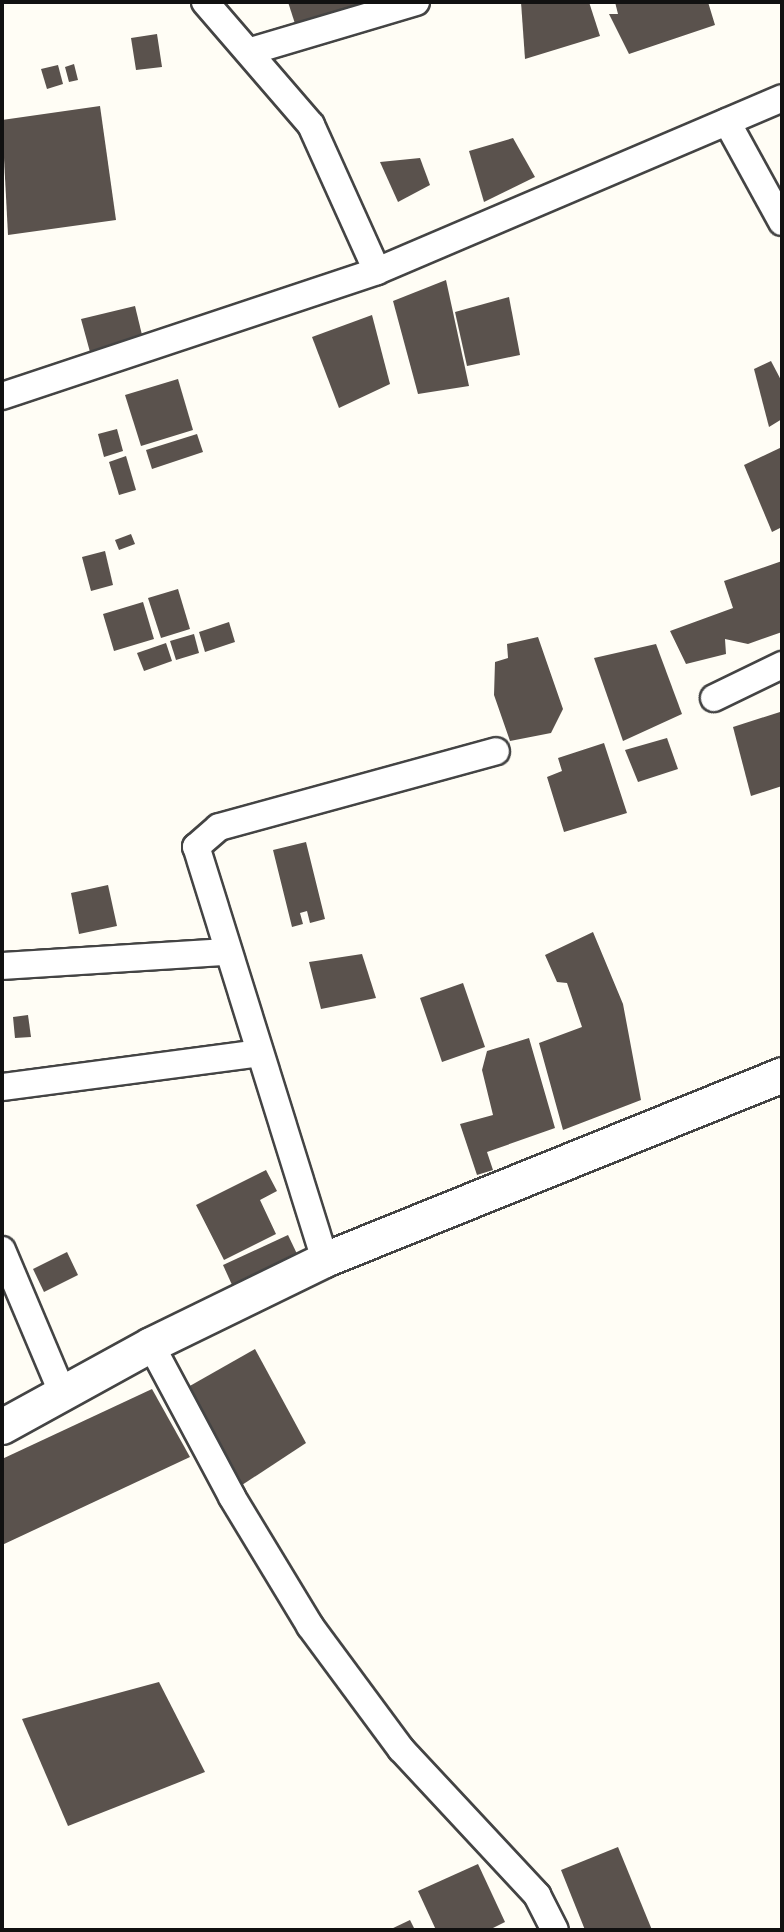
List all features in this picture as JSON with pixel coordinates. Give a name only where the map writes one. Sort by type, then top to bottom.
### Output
[{"type":"street","points":[[205,2],[251,51],[311,125],[377,271]]},
{"type":"street","points":[[251,51],[416,2]]},
{"type":"street","points":[[2,396],[377,271],[782,98]]},
{"type":"street","points":[[727,122],[782,222]]},
{"type":"street","points":[[714,698],[782,665]]},
{"type":"street","points":[[325,1260],[197,862],[196,847],[203,835],[496,751]]},
{"type":"street","points":[[2,966],[226,952]]},
{"type":"street","points":[[2,1087],[259,1053]]},
{"type":"street","points":[[2,1427],[151,1345],[325,1260],[782,1075]]},
{"type":"street","points":[[2,1250],[62,1392]]},
{"type":"street","points":[[151,1345],[232,1497],[310,1626],[401,1749],[537,1895],[555,1930]]},
{"type":"building","points":[[288,2],[376,2],[298,33]]},
{"type":"building","points":[[521,2],[589,2],[600,36],[525,59]]},
{"type":"building","points":[[615,2],[708,2],[715,25],[629,54],[609,14],[618,14]]},
{"type":"building","points":[[157,34],[162,67],[136,70],[131,38]]},
{"type":"building","points":[[74,64],[78,80],[69,82],[65,67]]},
{"type":"building","points":[[58,65],[63,84],[47,89],[41,69]]},
{"type":"building","points":[[100,106],[116,220],[8,235],[2,120]]},
{"type":"building","points":[[513,138],[535,177],[484,202],[469,151]]},
{"type":"building","points":[[420,158],[430,185],[398,202],[380,162]]},
{"type":"building","points":[[446,280],[469,386],[418,394],[393,301]]},
{"type":"building","points":[[509,297],[520,355],[467,366],[455,312]]},
{"type":"building","points":[[135,306],[143,339],[90,352],[81,319]]},
{"type":"building","points":[[372,315],[390,384],[339,408],[312,337]]},
{"type":"building","points":[[771,361],[782,382],[782,419],[769,427],[754,369]]},
{"type":"building","points":[[178,379],[193,430],[141,446],[125,395]]},
{"type":"building","points":[[117,429],[123,451],[104,457],[98,434]]},
{"type":"building","points":[[197,434],[203,452],[152,469],[146,450]]},
{"type":"building","points":[[782,447],[782,527],[772,532],[744,465]]},
{"type":"building","points":[[126,456],[136,490],[119,495],[109,462]]},
{"type":"building","points":[[131,534],[135,544],[119,550],[115,540]]},
{"type":"building","points":[[105,551],[113,585],[91,591],[82,557]]},
{"type":"building","points":[[782,561],[782,632],[748,644],[725,639],[726,654],[686,664],[670,631],[733,608],[724,581]]},
{"type":"building","points":[[178,589],[190,629],[161,638],[148,598]]},
{"type":"building","points":[[143,602],[154,639],[114,651],[103,614]]},
{"type":"building","points":[[229,622],[235,642],[205,652],[199,632]]},
{"type":"building","points":[[194,634],[199,653],[176,660],[170,641]]},
{"type":"building","points":[[538,637],[563,709],[551,733],[510,741],[494,695],[495,662],[508,658],[507,644]]},
{"type":"building","points":[[166,643],[172,661],[144,671],[137,653]]},
{"type":"building","points":[[656,644],[682,714],[623,741],[594,658]]},
{"type":"building","points":[[780,712],[782,786],[751,796],[733,727]]},
{"type":"building","points":[[667,738],[678,769],[638,782],[625,750]]},
{"type":"building","points":[[604,743],[627,813],[564,832],[547,777],[562,771],[558,758]]},
{"type":"building","points":[[306,842],[325,919],[310,923],[307,911],[300,913],[303,924],[292,927],[273,850]]},
{"type":"building","points":[[108,885],[117,926],[79,934],[71,893]]},
{"type":"building","points":[[593,932],[623,1004],[641,1100],[563,1130],[539,1043],[582,1027],[567,983],[557,982],[545,955]]},
{"type":"building","points":[[362,954],[376,998],[321,1009],[309,962]]},
{"type":"building","points":[[463,983],[485,1047],[442,1062],[420,998]]},
{"type":"building","points":[[28,1015],[31,1037],[15,1038],[13,1017]]},
{"type":"building","points":[[529,1038],[555,1128],[487,1152],[493,1170],[477,1175],[460,1124],[493,1115],[482,1070],[487,1051]]},
{"type":"building","points":[[266,1170],[277,1191],[260,1200],[276,1234],[224,1260],[196,1205]]},
{"type":"building","points":[[288,1235],[298,1256],[233,1287],[223,1265]]},
{"type":"building","points":[[67,1252],[78,1275],[44,1292],[33,1269]]},
{"type":"building","points":[[255,1349],[306,1443],[242,1485],[188,1387]]},
{"type":"building","points":[[152,1389],[190,1457],[2,1545],[2,1459]]},
{"type":"building","points":[[159,1682],[205,1772],[68,1826],[22,1719]]},
{"type":"building","points":[[618,1847],[652,1930],[585,1930],[561,1870]]},
{"type":"building","points":[[478,1864],[505,1922],[489,1930],[436,1930],[418,1891]]},
{"type":"building","points":[[410,1920],[415,1930],[389,1930]]}]
